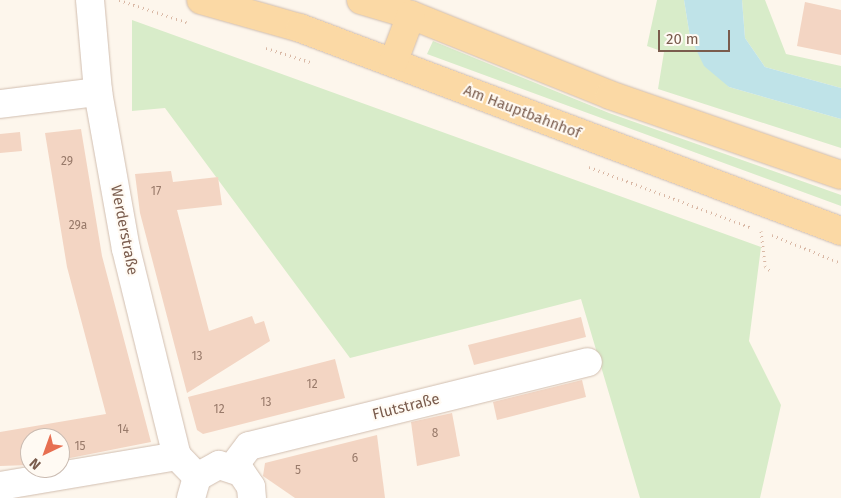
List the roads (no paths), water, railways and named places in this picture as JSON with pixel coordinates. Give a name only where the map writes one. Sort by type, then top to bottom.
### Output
[{"type":"main road","points":[[361,0],[411,15],[546,72],[841,175]]},
{"type":"main road","name":"Am Hauptbahnhof","points":[[197,12],[300,28],[841,231]]},
{"type":"main road","points":[[393,64],[411,15]]},
{"type":"street","name":"Werderstraße","points":[[90,0],[98,92],[126,249],[177,456]]},
{"type":"street","points":[[0,104],[98,92]]},
{"type":"street","name":"Flutstraße","points":[[233,467],[249,446],[588,362]]},
{"type":"street","points":[[0,486],[177,456],[194,488],[212,466],[233,467],[247,479],[252,498]]},
{"type":"water","points":[[684,0],[742,0],[745,38],[765,67],[841,88],[841,119],[729,87],[704,66],[690,37]]}]
